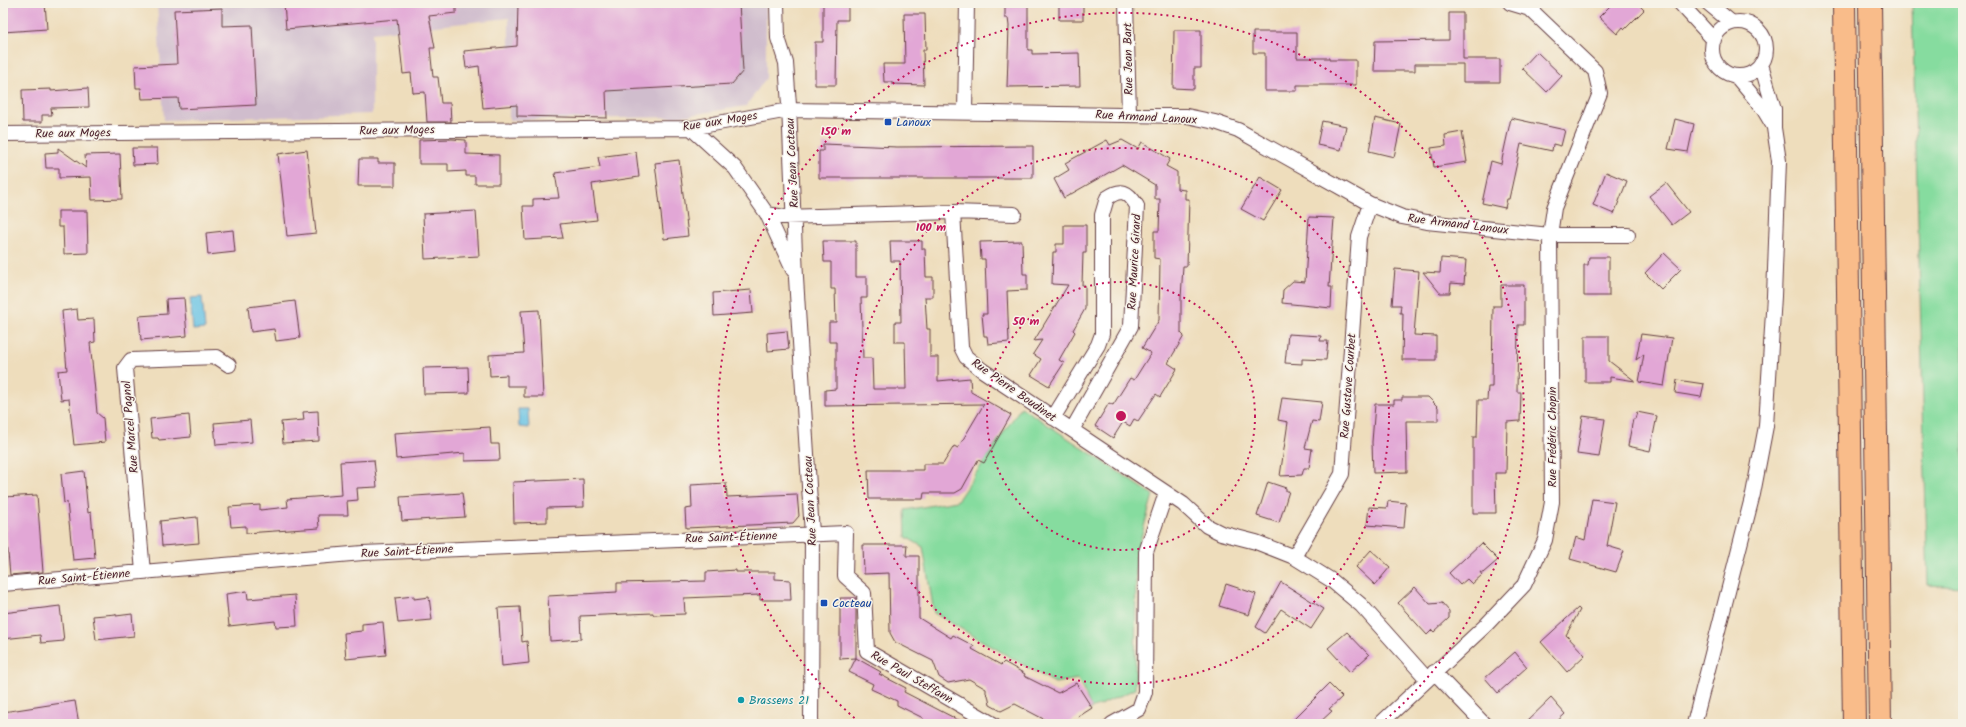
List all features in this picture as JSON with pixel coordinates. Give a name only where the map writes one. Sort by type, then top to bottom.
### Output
[{"type":"highway","points":[[1844,3],[1854,724]]},
{"type":"highway","points":[[1870,3],[1880,724]]},
{"type":"street","name":"Rue Jean Cocteau","points":[[777,3],[778,38],[786,63],[795,216],[796,278],[812,534],[811,724]]},
{"type":"street","points":[[965,112],[967,3]]},
{"type":"street","name":"Rue Jean Bart","points":[[1126,3],[1129,114]]},
{"type":"street","name":"Rue Frédéric Chopin","points":[[1380,724],[1486,624],[1524,585],[1546,540],[1552,502],[1550,234],[1554,208],[1600,93],[1594,71],[1530,9],[1510,3]]},
{"type":"street","points":[[1680,3],[1714,40]]},
{"type":"street","points":[[1708,3],[1732,23]]},
{"type":"street","points":[[1736,76],[1750,73],[1761,64],[1765,56],[1766,47],[1758,30],[1742,22],[1732,23],[1721,29],[1714,40],[1712,48],[1716,64],[1725,72],[1736,76],[1762,107],[1774,128]]},
{"type":"street","points":[[1694,724],[1753,494],[1766,426],[1774,296],[1779,161],[1774,128],[1774,109],[1761,64]]},
{"type":"street","name":"Rue Armand Lanoux","points":[[789,110],[1187,116],[1215,122],[1238,130],[1370,204],[1402,217],[1427,222],[1550,234],[1628,236]]},
{"type":"street","name":"Rue aux Moges","points":[[3,134],[691,128],[789,110]]},
{"type":"street","name":"Rue Jean Cocteau","points":[[691,128],[735,168],[767,214],[796,278]]},
{"type":"street","name":"Rue Maurice Girard","points":[[1053,418],[1098,346],[1102,334],[1102,215],[1107,198],[1114,192],[1123,192],[1131,196],[1137,206],[1131,326],[1072,430]]},
{"type":"street","name":"Rue Gustave Courbet","points":[[1294,558],[1342,474],[1359,237],[1370,204]]},
{"type":"street","points":[[795,216],[953,212],[1014,214]]},
{"type":"street","name":"Rue Pierre Boudinet","points":[[953,212],[961,347],[966,357],[982,370],[1183,504],[1207,526],[1221,533],[1256,542],[1294,558],[1331,580],[1361,606],[1430,676],[1484,724]]},
{"type":"street","name":"Rue Jean Cocteau","points":[[767,214],[795,216]]},
{"type":"street","name":"Rue Marcel Pagnol","points":[[142,572],[125,368],[131,360],[158,358],[218,357],[229,365]]},
{"type":"street","points":[[1112,724],[1139,709],[1144,692],[1146,552],[1166,493]]},
{"type":"street","name":"Rue Paul Steffann","points":[[812,534],[846,533],[844,576],[864,592],[867,651],[993,724]]},
{"type":"street","name":"Rue Saint-Étienne","points":[[3,584],[363,553],[812,534]]},
{"type":"shaded area","points":[[157,3],[766,3],[766,78],[746,106],[676,117],[509,120],[509,18],[372,33],[372,114],[164,120]]},
{"type":"green space","points":[[1912,3],[1963,3],[1963,587],[1928,585]]},
{"type":"green space","points":[[1021,407],[1153,495],[1136,555],[1135,689],[1089,710],[1091,707],[1078,679],[1055,683],[934,613],[923,547],[906,537],[905,510],[957,501]]},
{"type":"water","points":[[202,297],[205,329],[193,330],[190,298]]},
{"type":"water","points":[[518,409],[528,409],[529,428],[519,427]]},
{"type":"building","points":[[3,3],[45,3],[47,29],[3,32]]},
{"type":"building","points":[[284,3],[456,3],[456,13],[429,16],[435,48],[430,48],[433,77],[438,77],[441,103],[450,103],[451,122],[427,122],[425,92],[413,93],[411,73],[403,74],[397,19],[286,29]]},
{"type":"building","points":[[518,3],[739,3],[743,71],[732,84],[606,91],[607,118],[517,116],[517,105],[483,108],[479,66],[466,68],[464,51],[517,46]]},
{"type":"building","points":[[823,3],[848,3],[848,20],[837,20],[836,85],[815,85],[815,42],[823,42]]},
{"type":"building","points":[[1005,3],[1028,3],[1028,50],[1032,50],[1032,54],[1079,53],[1080,86],[1007,87],[1009,26],[1008,18],[1005,18]]},
{"type":"building","points":[[1059,3],[1083,3],[1083,20],[1059,20]]},
{"type":"building","points":[[1613,3],[1637,3],[1644,10],[1625,29],[1623,27],[1617,34],[1599,17]]},
{"type":"building","points":[[222,8],[222,26],[252,25],[256,105],[179,109],[178,98],[142,99],[141,88],[136,88],[135,66],[177,64],[174,10]]},
{"type":"building","points":[[1449,13],[1463,13],[1463,59],[1500,59],[1500,82],[1463,82],[1463,64],[1415,64],[1415,71],[1374,71],[1375,41],[1449,40]]},
{"type":"building","points":[[904,14],[925,14],[926,50],[923,50],[924,85],[892,84],[892,82],[884,82],[883,64],[905,64]]},
{"type":"building","points":[[1174,30],[1201,30],[1201,68],[1194,68],[1194,89],[1173,88]]},
{"type":"building","points":[[1253,32],[1297,32],[1297,58],[1356,60],[1356,85],[1297,85],[1297,91],[1265,91],[1265,53],[1253,53]]},
{"type":"building","points":[[1537,52],[1562,76],[1547,92],[1522,68]]},
{"type":"building","points":[[88,88],[89,107],[51,108],[52,115],[42,115],[42,122],[23,122],[22,90],[51,89],[51,91]]},
{"type":"building","points":[[1375,118],[1401,124],[1394,157],[1369,151]]},
{"type":"building","points":[[1511,118],[1565,130],[1561,146],[1553,144],[1552,151],[1521,144],[1509,199],[1507,199],[1505,208],[1482,203],[1491,161],[1501,164]]},
{"type":"building","points":[[1675,119],[1694,124],[1688,152],[1668,149]]},
{"type":"building","points":[[1322,121],[1346,126],[1341,150],[1317,145]]},
{"type":"building","points":[[1462,132],[1467,162],[1434,167],[1431,148],[1446,146],[1445,135]]},
{"type":"building","points":[[419,140],[466,140],[466,154],[499,155],[499,184],[475,184],[475,176],[466,176],[466,171],[448,172],[448,164],[419,164]]},
{"type":"building","points":[[1107,140],[1110,145],[1122,140],[1138,149],[1142,142],[1170,159],[1166,166],[1177,172],[1177,189],[1185,190],[1185,199],[1189,199],[1187,266],[1183,266],[1181,298],[1181,333],[1184,336],[1168,363],[1177,369],[1160,397],[1156,394],[1138,421],[1134,419],[1130,426],[1123,422],[1113,438],[1095,426],[1109,403],[1113,405],[1130,378],[1134,380],[1151,353],[1142,348],[1159,320],[1160,259],[1154,258],[1154,231],[1159,231],[1160,199],[1155,199],[1155,185],[1122,165],[1064,198],[1054,179],[1069,170],[1065,163]]},
{"type":"building","points":[[823,144],[897,147],[1033,146],[1033,178],[819,178],[819,151],[823,151]]},
{"type":"building","points":[[58,148],[86,168],[85,155],[120,154],[122,199],[92,200],[91,177],[59,178],[59,168],[46,168],[45,153],[58,152]]},
{"type":"building","points":[[132,148],[157,148],[158,164],[133,165]]},
{"type":"building","points":[[307,150],[316,233],[287,236],[278,154]]},
{"type":"building","points":[[636,152],[639,177],[592,184],[597,220],[560,224],[563,238],[525,240],[523,206],[533,206],[533,199],[559,198],[555,173],[600,167],[598,157]]},
{"type":"building","points":[[359,159],[378,159],[378,163],[395,163],[395,186],[358,186]]},
{"type":"building","points":[[679,160],[688,236],[664,239],[655,163]]},
{"type":"building","points":[[1606,172],[1627,181],[1614,214],[1593,205]]},
{"type":"building","points":[[1260,177],[1282,190],[1263,221],[1241,209]]},
{"type":"building","points":[[1666,183],[1689,212],[1672,225],[1649,196]]},
{"type":"building","points":[[58,211],[87,211],[88,253],[64,254],[63,227],[58,227]]},
{"type":"building","points":[[476,211],[479,256],[425,259],[423,214]]},
{"type":"building","points":[[1309,217],[1334,218],[1329,287],[1332,287],[1331,308],[1282,303],[1283,290],[1293,281],[1305,282]]},
{"type":"building","points":[[1064,225],[1086,225],[1086,253],[1083,253],[1082,285],[1085,285],[1085,309],[1073,330],[1075,332],[1059,360],[1064,363],[1049,386],[1031,375],[1041,359],[1033,354],[1042,340],[1034,341],[1068,285],[1052,284],[1053,252],[1056,252],[1056,244],[1064,244]]},
{"type":"building","points":[[233,230],[235,252],[208,255],[206,233]]},
{"type":"building","points":[[823,241],[856,241],[856,277],[867,277],[867,298],[861,298],[863,358],[872,358],[873,389],[906,389],[905,342],[895,342],[895,322],[901,322],[900,261],[891,261],[890,241],[922,241],[922,249],[925,249],[926,277],[933,277],[933,297],[925,297],[927,329],[930,329],[930,357],[938,357],[938,381],[970,378],[971,392],[1011,415],[984,463],[978,460],[962,489],[955,493],[924,493],[923,499],[869,499],[868,470],[923,470],[923,464],[943,464],[954,446],[958,448],[984,404],[825,406],[825,390],[836,389],[836,342],[829,342],[829,322],[836,322],[835,289],[831,289],[831,262],[824,262]]},
{"type":"building","points":[[1022,241],[1023,274],[1027,274],[1027,290],[1007,291],[1009,342],[988,344],[987,336],[984,336],[982,314],[987,314],[985,259],[981,259],[980,242]]},
{"type":"building","points":[[1664,253],[1681,269],[1661,289],[1645,273]]},
{"type":"building","points":[[1589,257],[1609,257],[1609,296],[1584,296],[1584,265],[1588,265]]},
{"type":"building","points":[[1441,258],[1466,260],[1464,284],[1451,283],[1450,293],[1440,293],[1423,272],[1440,273]]},
{"type":"building","points":[[1395,269],[1419,271],[1414,335],[1436,336],[1436,360],[1402,360],[1403,313],[1400,313],[1401,305],[1392,305]]},
{"type":"building","points":[[1501,285],[1524,285],[1524,325],[1518,325],[1517,392],[1521,392],[1520,421],[1507,422],[1506,473],[1495,473],[1496,513],[1473,513],[1473,437],[1477,437],[1478,400],[1487,400],[1488,387],[1492,387],[1493,306],[1501,306]]},
{"type":"building","points":[[751,290],[753,313],[714,316],[713,293]]},
{"type":"building","points":[[184,298],[187,336],[141,340],[139,316],[167,314],[166,299]]},
{"type":"building","points":[[295,301],[300,338],[276,341],[274,329],[251,332],[248,307]]},
{"type":"building","points":[[77,309],[78,320],[94,319],[95,342],[90,343],[97,413],[103,418],[105,442],[74,445],[69,399],[61,400],[58,371],[67,370],[62,311]]},
{"type":"building","points":[[539,310],[543,397],[524,397],[524,386],[507,386],[507,375],[490,376],[489,355],[524,353],[521,311]]},
{"type":"building","points":[[787,331],[789,349],[768,351],[767,333]]},
{"type":"building","points":[[1288,334],[1321,336],[1320,341],[1328,341],[1326,360],[1302,359],[1302,364],[1285,363]]},
{"type":"building","points":[[1641,334],[1672,338],[1664,386],[1639,382],[1644,354],[1636,360]]},
{"type":"building","points":[[1585,336],[1609,336],[1609,361],[1635,381],[1610,377],[1610,382],[1585,382]]},
{"type":"building","points":[[468,367],[469,393],[424,394],[423,368]]},
{"type":"building","points":[[1677,380],[1704,384],[1701,397],[1675,393]]},
{"type":"building","points":[[1402,397],[1428,397],[1438,407],[1438,421],[1406,421],[1407,472],[1373,473],[1372,442],[1375,404],[1394,404],[1394,400],[1402,400]]},
{"type":"building","points":[[1282,398],[1322,402],[1319,422],[1312,421],[1305,448],[1312,449],[1309,468],[1304,468],[1302,475],[1280,476],[1288,422],[1278,420]]},
{"type":"building","points":[[318,411],[319,441],[283,443],[281,422],[304,420],[303,412]]},
{"type":"building","points":[[1637,412],[1657,416],[1650,451],[1628,446],[1633,419],[1635,419]]},
{"type":"building","points":[[189,415],[191,437],[159,440],[158,438],[152,438],[150,419]]},
{"type":"building","points":[[1583,416],[1605,419],[1599,457],[1577,454]]},
{"type":"building","points":[[250,420],[252,442],[216,445],[214,423]]},
{"type":"building","points":[[490,427],[491,444],[499,444],[500,460],[465,461],[465,453],[396,459],[394,433]]},
{"type":"building","points":[[374,460],[377,487],[357,488],[358,500],[347,501],[348,515],[318,515],[319,528],[246,533],[246,526],[231,527],[229,507],[260,505],[260,510],[288,507],[287,499],[342,495],[340,462]]},
{"type":"building","points":[[84,471],[88,513],[91,512],[95,558],[73,560],[67,502],[64,503],[61,474]]},
{"type":"building","points":[[583,479],[584,507],[547,508],[547,522],[514,523],[513,482]]},
{"type":"building","points":[[1268,482],[1286,488],[1286,491],[1289,491],[1279,523],[1257,516]]},
{"type":"building","points":[[726,483],[727,497],[797,494],[799,516],[793,523],[686,528],[685,509],[692,508],[691,485]]},
{"type":"building","points":[[462,493],[465,517],[402,521],[400,497]]},
{"type":"building","points":[[37,495],[43,572],[10,575],[3,497]]},
{"type":"building","points":[[1592,499],[1615,502],[1607,546],[1624,551],[1616,572],[1570,559],[1576,537],[1585,540]]},
{"type":"building","points":[[1388,501],[1406,503],[1404,528],[1367,525],[1369,507],[1387,508]]},
{"type":"building","points":[[197,517],[199,543],[162,546],[160,521]]},
{"type":"building","points":[[1481,543],[1498,560],[1483,573],[1480,572],[1482,575],[1472,584],[1467,579],[1460,585],[1449,573]]},
{"type":"building","points":[[863,545],[907,545],[906,556],[919,556],[919,618],[951,638],[953,635],[974,646],[972,649],[1001,665],[1004,662],[1025,674],[1024,676],[1058,693],[1076,683],[1092,708],[1067,724],[1053,724],[1015,704],[1001,711],[990,705],[986,689],[969,679],[948,683],[939,677],[933,661],[895,642],[890,633],[889,573],[864,574]]},
{"type":"building","points":[[1371,550],[1390,567],[1375,585],[1356,567]]},
{"type":"building","points":[[736,570],[736,572],[775,572],[775,579],[790,580],[791,600],[760,600],[760,595],[684,598],[685,614],[653,615],[653,613],[580,616],[581,639],[550,641],[548,596],[617,592],[617,583],[706,581],[706,572]]},
{"type":"building","points":[[1281,582],[1324,609],[1311,629],[1281,609],[1265,633],[1256,627]]},
{"type":"building","points":[[1226,584],[1256,594],[1249,615],[1219,606]]},
{"type":"building","points":[[1415,587],[1430,604],[1442,603],[1449,611],[1449,618],[1434,632],[1432,630],[1427,635],[1398,603]]},
{"type":"building","points":[[247,591],[248,599],[295,595],[297,626],[276,627],[275,621],[229,626],[226,594]]},
{"type":"building","points":[[414,596],[414,599],[429,597],[432,620],[398,623],[395,598]]},
{"type":"building","points":[[840,598],[856,598],[856,658],[840,659]]},
{"type":"building","points":[[60,606],[64,641],[41,643],[40,635],[3,639],[3,613]]},
{"type":"building","points":[[520,607],[522,642],[527,641],[529,663],[502,666],[498,608]]},
{"type":"building","points":[[1578,608],[1580,610],[1566,635],[1585,655],[1567,672],[1541,642]]},
{"type":"building","points":[[116,614],[116,616],[132,614],[134,636],[96,640],[93,616]]},
{"type":"building","points":[[383,622],[386,655],[346,659],[344,633],[362,631],[362,624]]},
{"type":"building","points":[[1347,632],[1369,655],[1350,672],[1328,648]]},
{"type":"building","points":[[1515,652],[1527,667],[1498,693],[1485,678]]},
{"type":"building","points":[[856,658],[881,672],[879,674],[906,688],[904,692],[966,724],[922,724],[923,718],[897,705],[897,701],[871,689],[873,684],[849,672]]},
{"type":"building","points":[[1329,684],[1342,697],[1329,709],[1332,711],[1318,724],[1289,724]]},
{"type":"building","points":[[1551,698],[1565,714],[1554,724],[1524,724]]},
{"type":"building","points":[[75,701],[79,724],[3,724],[3,712]]},
{"type":"place","name":"Lanoux","points":[[888,122]]},
{"type":"place","name":"Cocteau","points":[[824,603]]},
{"type":"place","name":"Brassens 21","points":[[741,700]]}]
